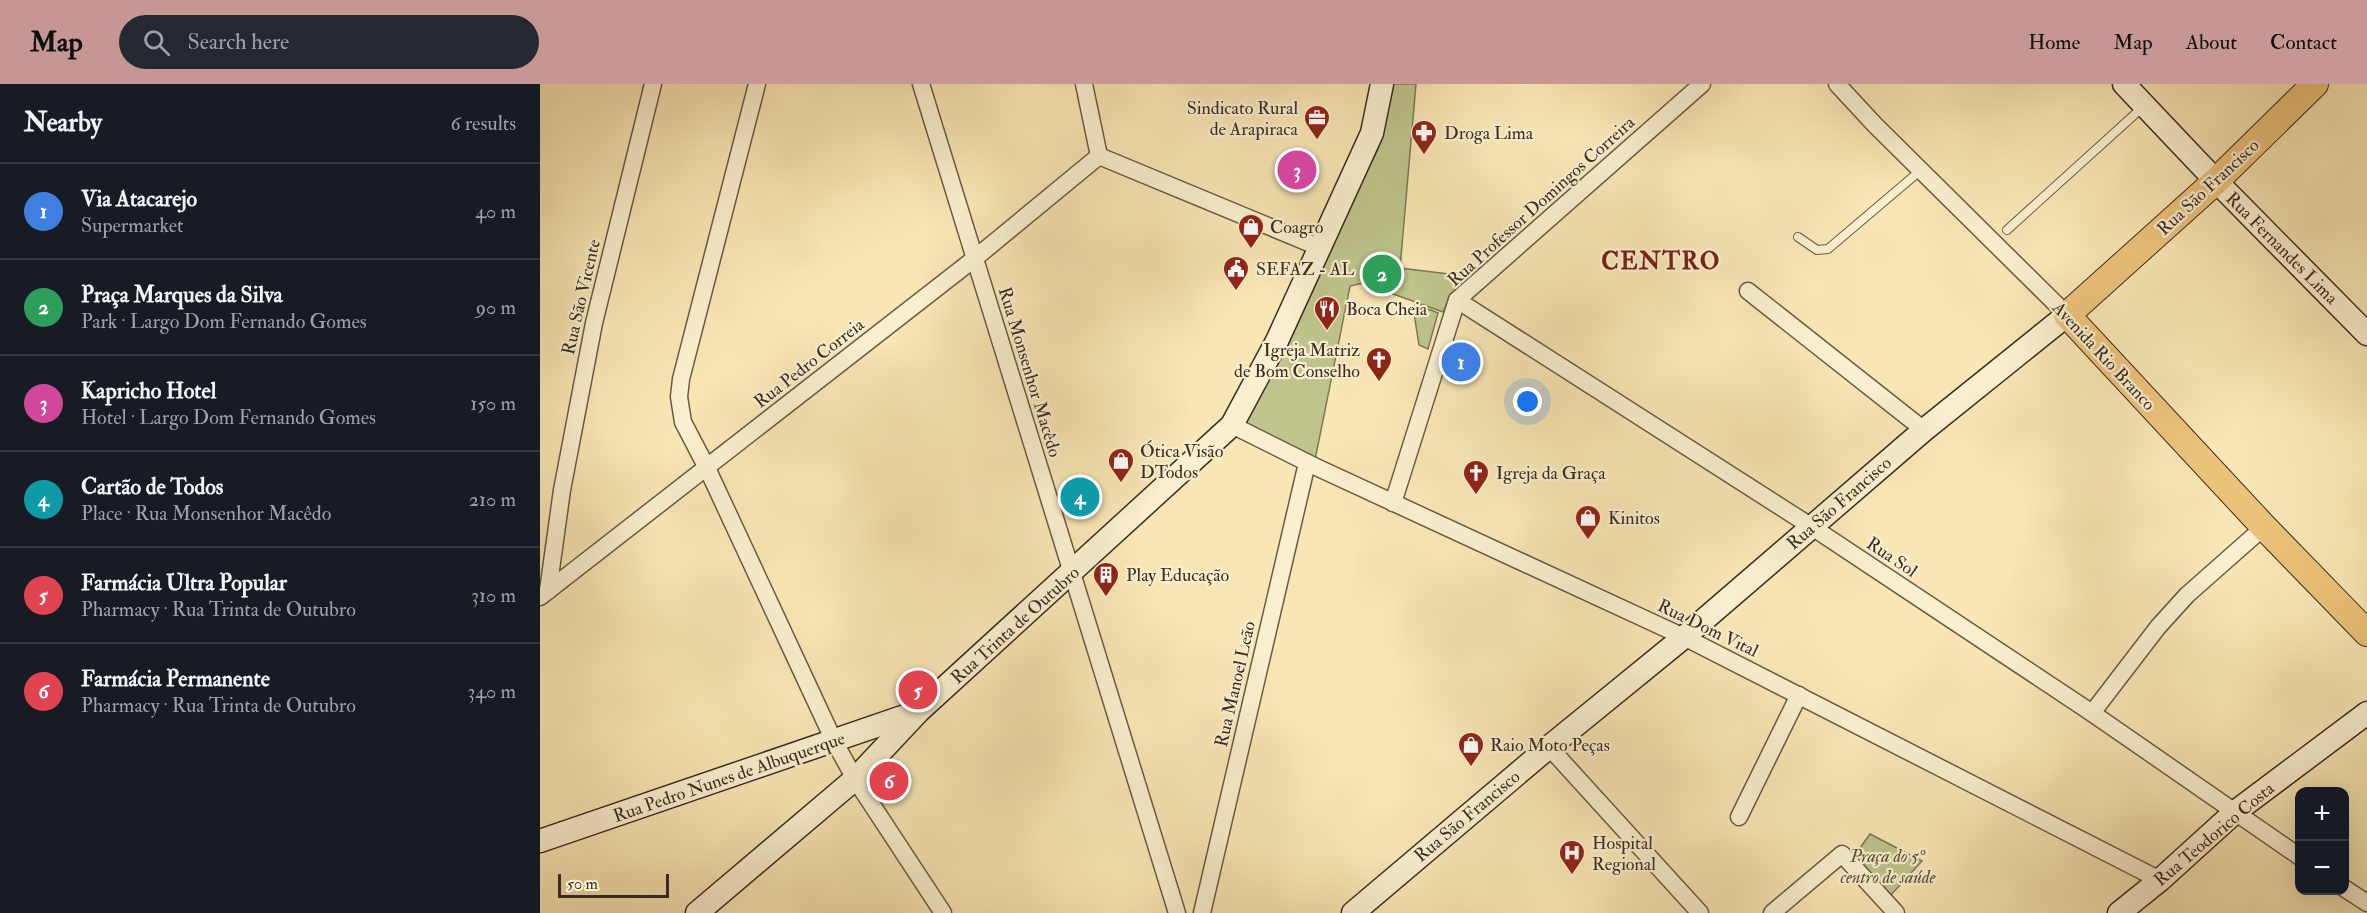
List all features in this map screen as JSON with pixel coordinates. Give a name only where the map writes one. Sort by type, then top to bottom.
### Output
[{"type":"main road","name":"Rua São Francisco","points":[[2067,315],[2216,182],[2316,84]]},
{"type":"main road","name":"Avenida Rio Branco","points":[[2067,315],[2264,527],[2367,633]]},
{"type":"street","name":"Rua São Vicente","points":[[544,594],[594,323],[653,84]]},
{"type":"street","points":[[757,84],[681,378],[679,397],[683,422],[707,468],[834,741],[855,778],[943,913]]},
{"type":"street","name":"Rua Monsenhor Macêdo","points":[[921,84],[1177,913]]},
{"type":"street","points":[[1084,84],[1099,156],[1321,248]]},
{"type":"street","name":"Rua Trinta de Outubro","points":[[700,912],[855,778],[918,711],[1073,573],[1232,425],[1277,341],[1372,133],[1382,84]]},
{"type":"street","name":"Rua Professor Domingos Correira","points":[[1393,503],[1457,300],[1702,84]]},
{"type":"street","name":"Avenida Rio Branco","points":[[1837,84],[2067,315]]},
{"type":"street","name":"Rua Fernandes Lima","points":[[2124,84],[2216,182],[2367,334]]},
{"type":"street","name":"Rua Pedro Correia","points":[[544,594],[974,259],[1099,156]]},
{"type":"street","points":[[1748,291],[1924,430]]},
{"type":"street","name":"Rua Sol","points":[[1457,300],[1812,527],[2092,714],[2295,854]]},
{"type":"street","name":"Rua São Francisco","points":[[1364,910],[1549,747],[1684,637],[1924,430],[2067,315]]},
{"type":"street","name":"Rua Dom Vital","points":[[1232,425],[1307,463],[1684,637],[2160,880]]},
{"type":"street","name":"Rua Manoel Leão","points":[[1202,913],[1307,463]]},
{"type":"street","points":[[2092,714],[2158,627],[2187,595],[2264,527]]},
{"type":"street","points":[[1739,817],[1799,695]]},
{"type":"street","name":"Rua Pedro Nunes de Albuquerque","points":[[540,841],[918,711]]},
{"type":"street","name":"Rua Teodorico Costa","points":[[2119,913],[2160,880],[2235,812],[2367,713]]},
{"type":"street","points":[[1549,747],[1700,913]]},
{"type":"street","points":[[1772,913],[1842,854],[1896,913]]},
{"type":"street","points":[[2349,891],[2367,903]]},
{"type":"lane","points":[[2007,231],[2145,106]]},
{"type":"lane","points":[[1798,237],[1817,250],[1828,249],[1921,170]]},
{"type":"green space","points":[[1388,84],[1416,84],[1400,268],[1474,277],[1450,297],[1443,312],[1363,283],[1350,286],[1315,460],[1241,423],[1378,149]]},
{"type":"green space","points":[[1416,304],[1438,313],[1428,349],[1419,345],[1413,307]]},
{"type":"green space","name":"Praça do 5º centro de saúde","points":[[1870,834],[1922,861],[1890,896],[1852,859]]},
{"type":"place","name":"Sindicato Rural de Arapiraca","points":[[1317,141]]},
{"type":"place","name":"Droga Lima","points":[[1424,156]]},
{"type":"place","name":"Kapricho Hotel","points":[[1297,170]]},
{"type":"place","name":"Coagro","points":[[1251,250]]},
{"type":"place","name":"Praça Marques da Silva","points":[[1382,274]]},
{"type":"place","name":"SEFAZ - AL","points":[[1236,292]]},
{"type":"place","name":"Boca Cheia","points":[[1327,332]]},
{"type":"place","name":"Via Atacarejo","points":[[1461,362]]},
{"type":"place","name":"Igreja Matriz de Bom Conselho","points":[[1379,383]]},
{"type":"place","name":"Ótica Visão DTodos","points":[[1121,484]]},
{"type":"place","name":"Igreja da Graça","points":[[1476,496]]},
{"type":"place","name":"Cartão de Todos","points":[[1080,497]]},
{"type":"place","name":"Kinitos","points":[[1588,541]]},
{"type":"place","name":"Play Educação","points":[[1106,598]]},
{"type":"place","name":"Farmácia Ultra Popular","points":[[918,690]]},
{"type":"place","name":"Raio Moto Peças","points":[[1471,768]]},
{"type":"place","name":"Farmácia Permanente","points":[[889,781]]},
{"type":"place","name":"Hospital Regional","points":[[1572,876]]},
{"type":"district","name":"CENTRO","points":[[1661,261]]}]
